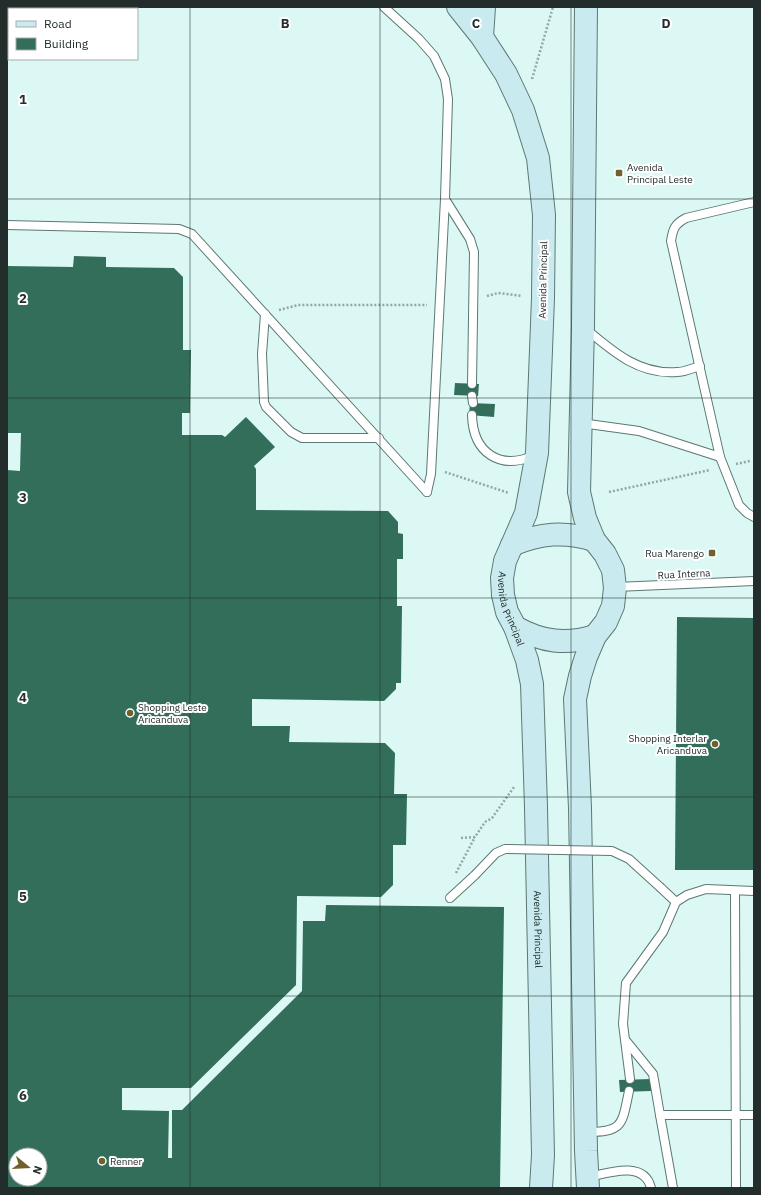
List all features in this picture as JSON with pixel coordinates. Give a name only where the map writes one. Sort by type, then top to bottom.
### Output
[{"type":"street","name":"Avenida Principal","points":[[458,7],[482,37],[506,74],[523,110],[538,158],[544,216],[543,298],[537,453],[526,513],[505,561],[502,578],[507,612],[515,627],[528,660],[532,684],[543,1155],[541,1188]]},
{"type":"street","points":[[482,37],[484,7]]},
{"type":"street","points":[[586,7],[583,326],[579,492],[585,518],[594,540],[606,554],[615,588],[613,606],[609,617],[595,636],[580,676],[575,700],[580,808],[588,1182]]},
{"type":"street","points":[[512,545],[528,538],[544,534],[578,535],[594,540]]},
{"type":"street","points":[[515,627],[530,635],[551,641],[579,641],[595,636]]},
{"type":"lane","points":[[7,225],[179,229],[192,234],[427,492],[431,469],[440,305],[448,99],[445,79],[434,56],[420,39],[384,7]]},
{"type":"lane","points":[[445,200],[470,239],[474,252],[472,384]]},
{"type":"lane","points":[[754,202],[686,218],[676,224],[672,230],[671,240],[720,456],[739,505],[747,513],[754,516]]},
{"type":"lane","points":[[265,314],[263,368],[264,402],[266,407],[291,432],[302,438],[379,438]]},
{"type":"lane","points":[[583,326],[616,354],[635,365],[652,371],[679,372],[700,366]]},
{"type":"lane","points":[[472,415],[475,438],[482,450],[492,456],[505,460],[521,459],[537,453]]},
{"type":"lane","points":[[581,423],[639,431],[720,456]]},
{"type":"lane","name":"Rua Interna","points":[[615,588],[754,581]]},
{"type":"lane","points":[[450,898],[463,887],[496,853],[505,849],[612,851],[629,859],[676,902]]},
{"type":"lane","points":[[630,1079],[623,1024],[626,983],[663,932],[676,902],[687,894],[700,890],[754,891]]},
{"type":"lane","points":[[735,891],[736,1188]]},
{"type":"lane","points":[[626,1041],[653,1074],[673,1188]]},
{"type":"lane","points":[[586,1132],[606,1132],[613,1130],[619,1124],[624,1112],[629,1091]]},
{"type":"lane","points":[[660,1115],[754,1115]]},
{"type":"lane","points":[[588,1182],[624,1170],[638,1172],[645,1176],[650,1188]]},
{"type":"path","points":[[532,81],[553,7]]},
{"type":"path","points":[[473,299],[498,293],[543,298]]},
{"type":"path","points":[[265,314],[298,305],[440,305]]},
{"type":"path","points":[[609,492],[750,461]]},
{"type":"path","points":[[431,469],[465,477],[510,493]]},
{"type":"path","points":[[463,887],[454,884],[454,878],[475,837],[485,822],[492,818],[517,782]]},
{"type":"path","points":[[461,838],[475,837]]},
{"type":"building","name":"Shopping Leste Aricanduva","points":[[74,256],[106,257],[106,267],[174,268],[183,277],[183,350],[191,350],[190,413],[182,413],[182,435],[222,435],[225,437],[246,417],[275,447],[254,466],[256,469],[256,510],[388,511],[398,522],[398,533],[403,534],[403,559],[397,559],[397,606],[402,606],[401,683],[396,683],[396,689],[384,701],[252,699],[252,726],[290,726],[289,742],[385,743],[395,753],[394,794],[407,794],[406,845],[393,845],[393,885],[381,897],[297,896],[296,985],[191,1088],[122,1088],[122,1110],[169,1111],[168,1158],[172,1158],[172,1110],[182,1110],[302,991],[303,921],[325,921],[326,905],[504,907],[500,1188],[7,1188],[7,470],[20,471],[21,433],[7,433],[7,266],[73,267]]},
{"type":"building","points":[[455,383],[479,384],[478,396],[454,395]]},
{"type":"building","points":[[470,403],[495,404],[494,417],[469,415]]},
{"type":"building","name":"Shopping Interlar Aricanduva","points":[[677,617],[754,618],[754,870],[675,870]]},
{"type":"building","points":[[651,1079],[651,1091],[620,1092],[619,1080]]},
{"type":"place","name":"Avenida Principal Leste","points":[[619,173]]},
{"type":"place","name":"Rua Marengo","points":[[712,553]]},
{"type":"place","name":"Shopping Leste Aricanduva","points":[[130,713]]},
{"type":"place","name":"Shopping Interlar Aricanduva","points":[[715,744]]},
{"type":"place","name":"Renner","points":[[102,1161]]}]
